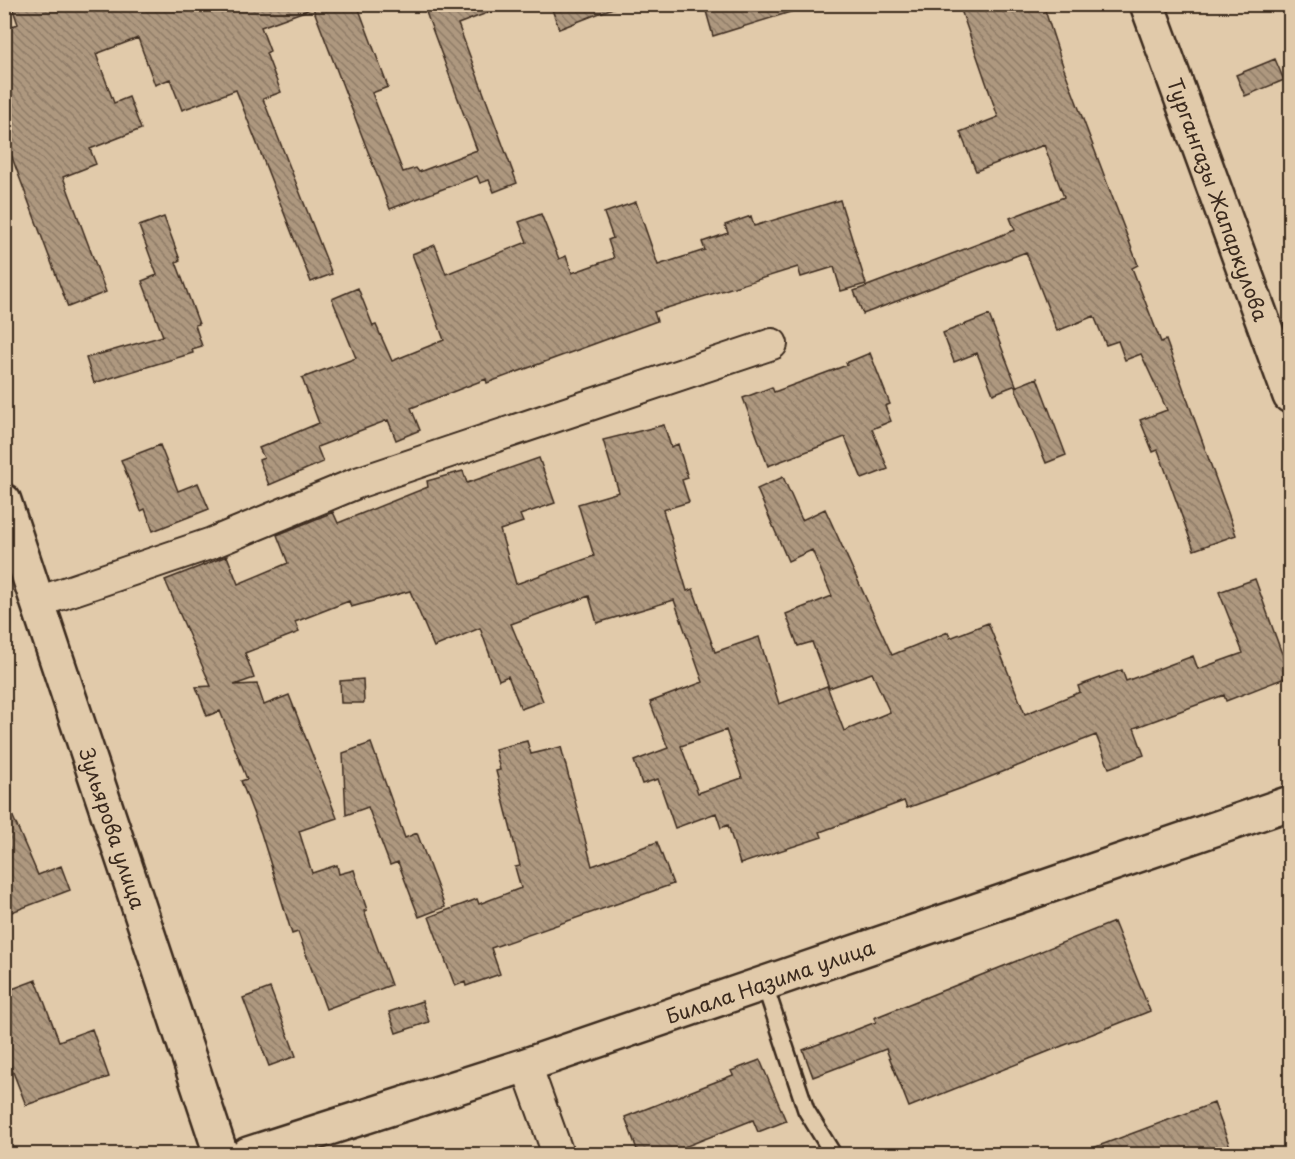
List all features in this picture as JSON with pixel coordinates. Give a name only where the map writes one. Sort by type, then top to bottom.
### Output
[{"type":"street","name":"Тургангазы Жапаркулова","points":[[1147,4],[1290,396]]},
{"type":"street","points":[[38,602],[212,543],[357,483],[772,344]]},
{"type":"street","name":"Зульярова улица","points":[[4,501],[14,557],[38,602],[222,1155]]},
{"type":"street","name":"Билала Назима улица","points":[[248,1155],[526,1065],[1290,802]]},
{"type":"street","points":[[526,1065],[558,1155]]},
{"type":"lane","points":[[764,983],[806,1110],[833,1155]]},
{"type":"building","points":[[11,4],[357,4],[388,87],[372,93],[403,172],[416,168],[419,172],[477,150],[423,4],[503,4],[503,7],[458,24],[517,183],[494,192],[489,180],[480,183],[477,176],[390,209],[313,8],[261,27],[270,51],[266,53],[281,92],[263,99],[332,274],[311,282],[236,90],[182,110],[170,79],[155,85],[138,38],[96,54],[114,103],[129,97],[141,129],[90,149],[96,164],[63,177],[106,292],[68,307],[4,136],[4,29],[18,24]]},
{"type":"building","points":[[550,4],[618,4],[618,6],[559,29]]},
{"type":"building","points":[[704,4],[796,4],[797,10],[713,36]]},
{"type":"building","points":[[959,4],[1043,4],[1064,69],[1138,265],[1132,268],[1161,342],[1166,340],[1236,535],[1194,550],[1158,450],[1153,452],[1140,420],[1167,410],[1141,354],[1125,360],[1118,341],[1106,345],[1094,316],[1057,331],[1026,252],[863,314],[854,291],[1015,230],[1010,218],[1064,197],[1044,145],[976,171],[960,132],[998,117]]},
{"type":"building","points":[[1275,59],[1284,80],[1245,96],[1236,75]]},
{"type":"building","points":[[840,200],[866,284],[841,291],[834,267],[801,277],[798,267],[654,312],[657,321],[487,383],[486,379],[411,408],[420,430],[396,440],[388,420],[317,447],[323,462],[269,485],[259,460],[264,458],[259,448],[319,423],[302,378],[356,358],[332,299],[358,288],[373,326],[376,325],[392,361],[444,340],[412,254],[435,245],[446,274],[527,242],[519,222],[541,214],[559,259],[566,256],[572,273],[614,258],[608,240],[613,238],[604,213],[636,202],[658,265],[705,250],[702,242],[728,233],[725,225],[751,216],[754,226]]},
{"type":"building","points":[[164,217],[180,260],[176,262],[199,324],[195,325],[202,346],[192,349],[193,353],[94,383],[86,358],[163,336],[142,281],[157,275],[139,226]]},
{"type":"building","points":[[989,315],[1016,385],[993,394],[977,353],[954,362],[943,333]]},
{"type":"building","points":[[870,353],[890,404],[885,406],[891,421],[872,429],[888,469],[862,479],[845,437],[768,466],[743,398],[772,387],[774,392],[847,365],[846,363]]},
{"type":"building","points":[[1037,378],[1066,455],[1046,463],[1015,387]]},
{"type":"building","points":[[664,425],[671,447],[678,444],[688,478],[682,480],[689,502],[663,510],[687,591],[693,589],[715,652],[759,637],[779,704],[827,686],[844,731],[890,712],[872,673],[829,688],[812,642],[798,646],[786,614],[832,596],[812,550],[788,561],[757,489],[783,477],[802,520],[825,509],[892,655],[948,632],[950,638],[988,623],[1025,714],[1080,692],[1078,686],[1122,670],[1126,681],[1193,656],[1198,669],[1243,653],[1219,592],[1255,579],[1290,676],[1226,701],[1224,695],[1134,728],[1144,755],[1109,768],[1096,735],[907,808],[904,801],[820,832],[822,837],[740,864],[728,825],[721,828],[716,813],[675,828],[658,779],[642,784],[634,761],[668,748],[650,702],[703,682],[674,600],[597,623],[589,596],[511,624],[543,701],[521,709],[508,676],[499,680],[480,628],[434,647],[410,591],[351,607],[349,601],[295,622],[299,632],[245,653],[254,678],[234,685],[257,684],[264,705],[289,695],[337,818],[299,831],[312,873],[337,865],[339,874],[354,870],[367,910],[364,911],[391,985],[326,1009],[298,932],[292,934],[261,833],[241,781],[247,779],[220,711],[207,716],[196,687],[211,686],[165,580],[227,556],[238,584],[288,563],[277,535],[333,512],[338,523],[428,487],[427,481],[463,471],[467,483],[539,458],[555,503],[520,515],[523,522],[500,530],[516,584],[594,556],[578,504],[619,492],[603,440]],"holes":[[[726,730],[742,778],[698,793],[681,746]]]},
{"type":"building","points":[[160,445],[178,491],[198,483],[209,509],[153,531],[145,509],[141,511],[121,460]]},
{"type":"building","points":[[363,679],[364,703],[341,703],[340,681]]},
{"type":"building","points":[[527,741],[531,754],[561,747],[592,866],[657,842],[673,884],[491,948],[500,974],[466,986],[465,982],[455,986],[429,917],[477,899],[479,904],[521,888],[515,867],[520,866],[496,771],[500,770],[495,749]]},
{"type":"building","points":[[371,743],[405,838],[417,833],[445,907],[419,917],[398,862],[390,865],[368,807],[346,815],[343,753]]},
{"type":"building","points":[[4,796],[38,875],[61,866],[70,890],[4,915]]},
{"type":"building","points":[[1114,922],[1150,1011],[909,1107],[886,1049],[813,1077],[803,1050],[876,1022],[874,1018]]},
{"type":"building","points":[[36,980],[59,1041],[92,1029],[109,1077],[26,1105],[11,1067],[4,1070],[4,992]]},
{"type":"building","points":[[270,988],[296,1056],[269,1066],[243,998]]},
{"type":"building","points":[[422,1001],[429,1022],[396,1033],[389,1012]]},
{"type":"building","points":[[760,1060],[786,1121],[758,1132],[753,1120],[664,1155],[639,1155],[625,1117],[733,1075],[731,1071]]},
{"type":"building","points":[[1214,1103],[1233,1155],[1082,1155],[1082,1152]]}]
